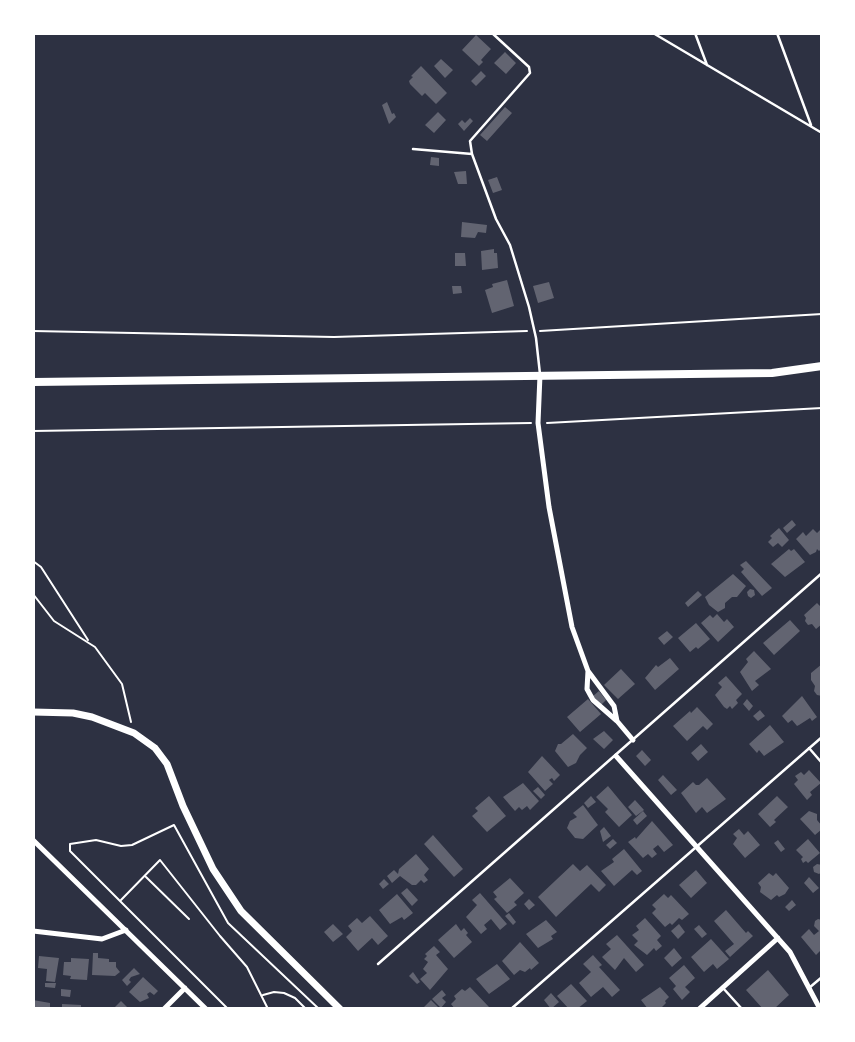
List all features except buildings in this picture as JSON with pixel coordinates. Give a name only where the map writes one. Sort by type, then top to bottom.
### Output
[{"type":"main road","points":[[33,382],[292,381],[772,373],[822,366]]},
{"type":"street","points":[[540,375],[538,423],[549,506],[572,627],[588,671],[614,706],[617,721]]},
{"type":"street","points":[[588,671],[587,690],[593,700],[617,721],[633,740]]},
{"type":"street","points":[[33,712],[73,713],[92,717],[145,740],[162,757],[213,869],[241,911],[340,1009]]},
{"type":"street","points":[[616,756],[790,952],[820,1009]]},
{"type":"street","points":[[33,840],[206,1009]]},
{"type":"street","points":[[33,931],[102,939],[127,930]]},
{"type":"street","points":[[701,1008],[778,938]]},
{"type":"street","points":[[164,1009],[185,988]]},
{"type":"lane","points":[[492,33],[528,67],[530,73],[470,141],[472,154],[496,219],[510,245],[534,331],[540,375]]},
{"type":"lane","points":[[653,33],[822,133]]},
{"type":"lane","points":[[695,33],[707,65]]},
{"type":"lane","points":[[777,33],[812,127]]},
{"type":"lane","points":[[413,149],[472,154]]},
{"type":"lane","points":[[378,964],[822,573]]},
{"type":"lane","points":[[511,1009],[822,737]]},
{"type":"lane","points":[[809,748],[822,762]]},
{"type":"lane","points":[[809,988],[822,977]]},
{"type":"lane","points":[[723,988],[742,1009]]},
{"type":"path","points":[[33,331],[334,337],[534,331],[822,314]]},
{"type":"path","points":[[33,431],[538,423],[822,408]]},
{"type":"path","points":[[33,561],[41,567],[89,642],[122,684],[134,733]]},
{"type":"path","points":[[33,594],[54,621],[71,634],[89,642]]},
{"type":"path","points":[[228,1009],[70,851],[70,844],[96,840],[121,846],[132,845],[174,825],[228,923],[319,1009]]},
{"type":"path","points":[[120,901],[160,860],[247,967],[268,1009]]},
{"type":"path","points":[[145,876],[189,919]]},
{"type":"path","points":[[262,995],[284,993],[295,998],[306,1009]]}]
